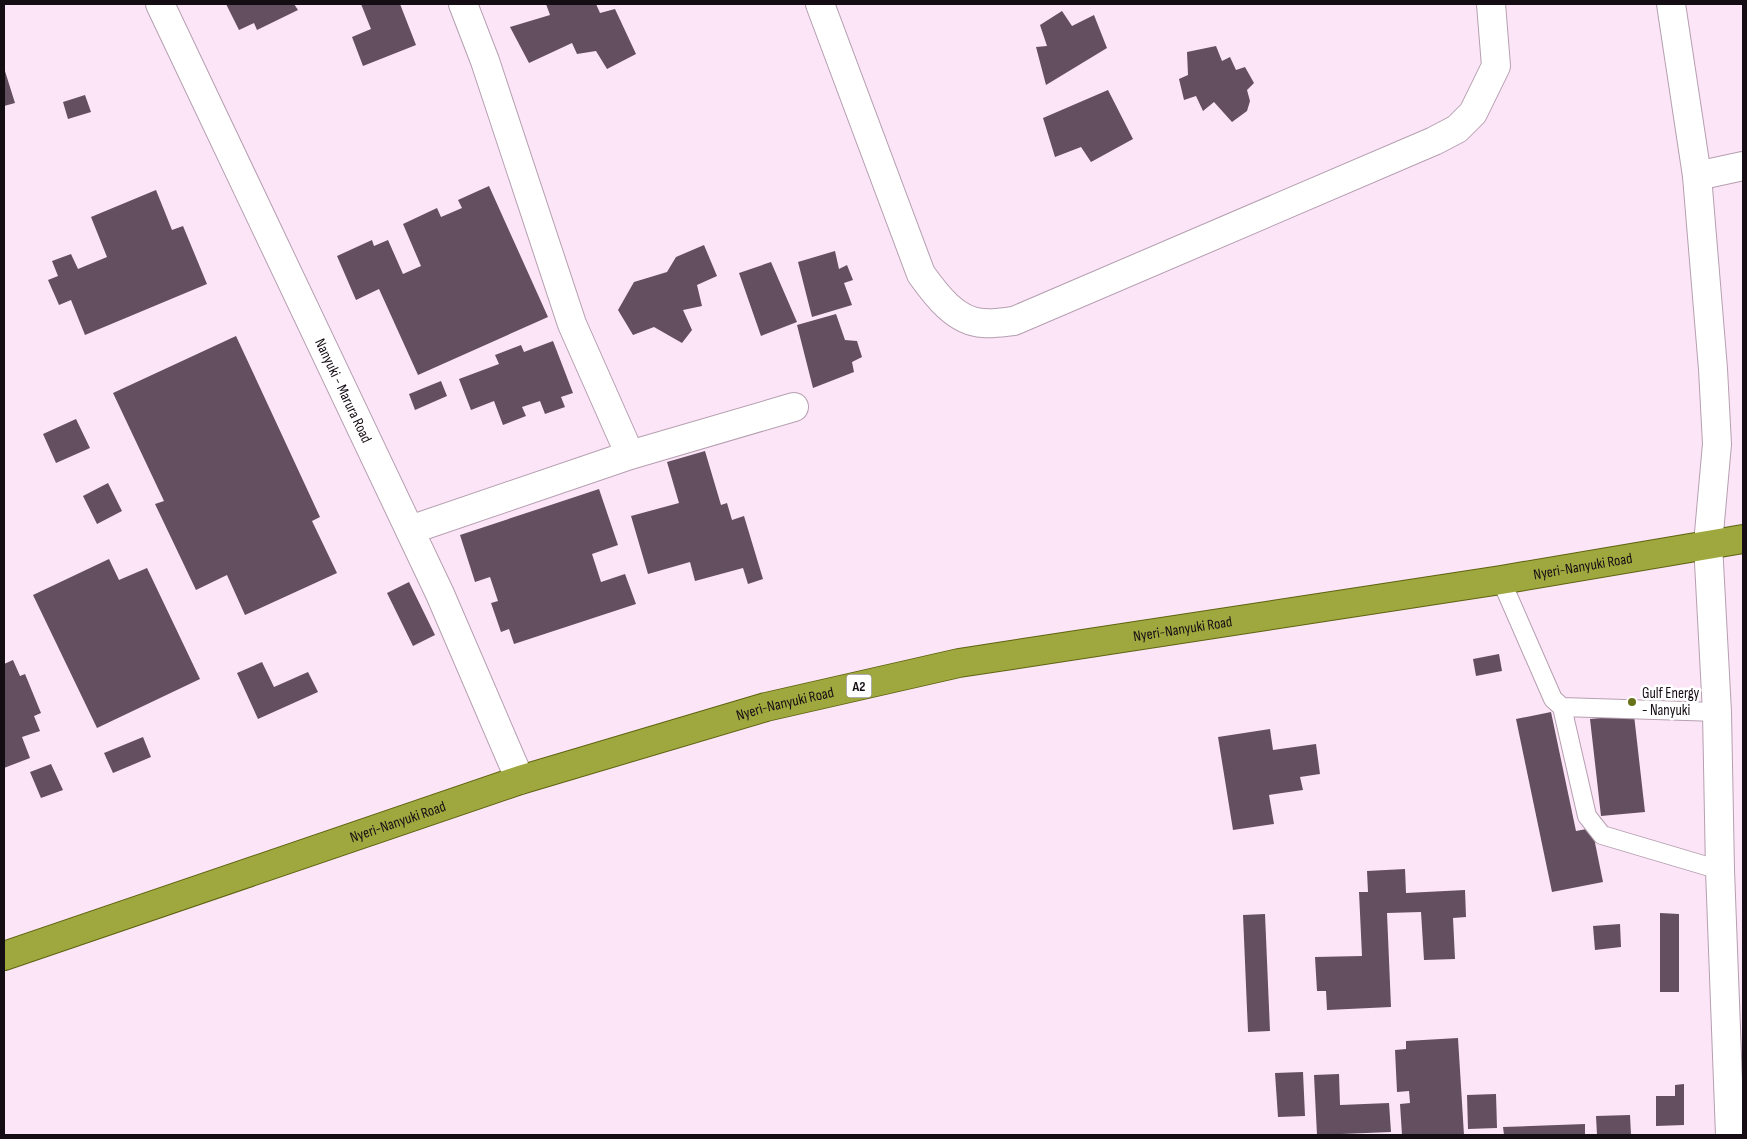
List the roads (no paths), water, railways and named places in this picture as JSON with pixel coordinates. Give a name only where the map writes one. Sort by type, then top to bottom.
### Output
[{"type":"highway","name":"Nyeri-Nanyuki Road","points":[[4,956],[520,780],[766,707],[959,663],[1501,580],[1743,539]]},
{"type":"street","name":"Nanyuki - Marura Road","points":[[160,4],[440,594],[520,780]]},
{"type":"street","points":[[463,4],[485,62],[572,324],[630,455]]},
{"type":"street","points":[[823,4],[921,274],[935,294],[955,313],[982,323],[1014,321],[1434,142],[1457,129],[1473,113],[1496,66],[1491,4]]},
{"type":"street","points":[[1671,4],[1697,176],[1710,324],[1717,444],[1708,544],[1718,712],[1720,870],[1730,1135]]},
{"type":"street","points":[[1697,176],[1743,166]]},
{"type":"street","points":[[410,530],[630,455],[794,407]]},
{"type":"lane","points":[[1501,580],[1553,699],[1562,707],[1587,816],[1602,835],[1720,870]]},
{"type":"lane","points":[[1562,707],[1718,712]]},
{"type":"place","name":"Gulf Energy - Nanyuki","points":[[1632,702]]}]
